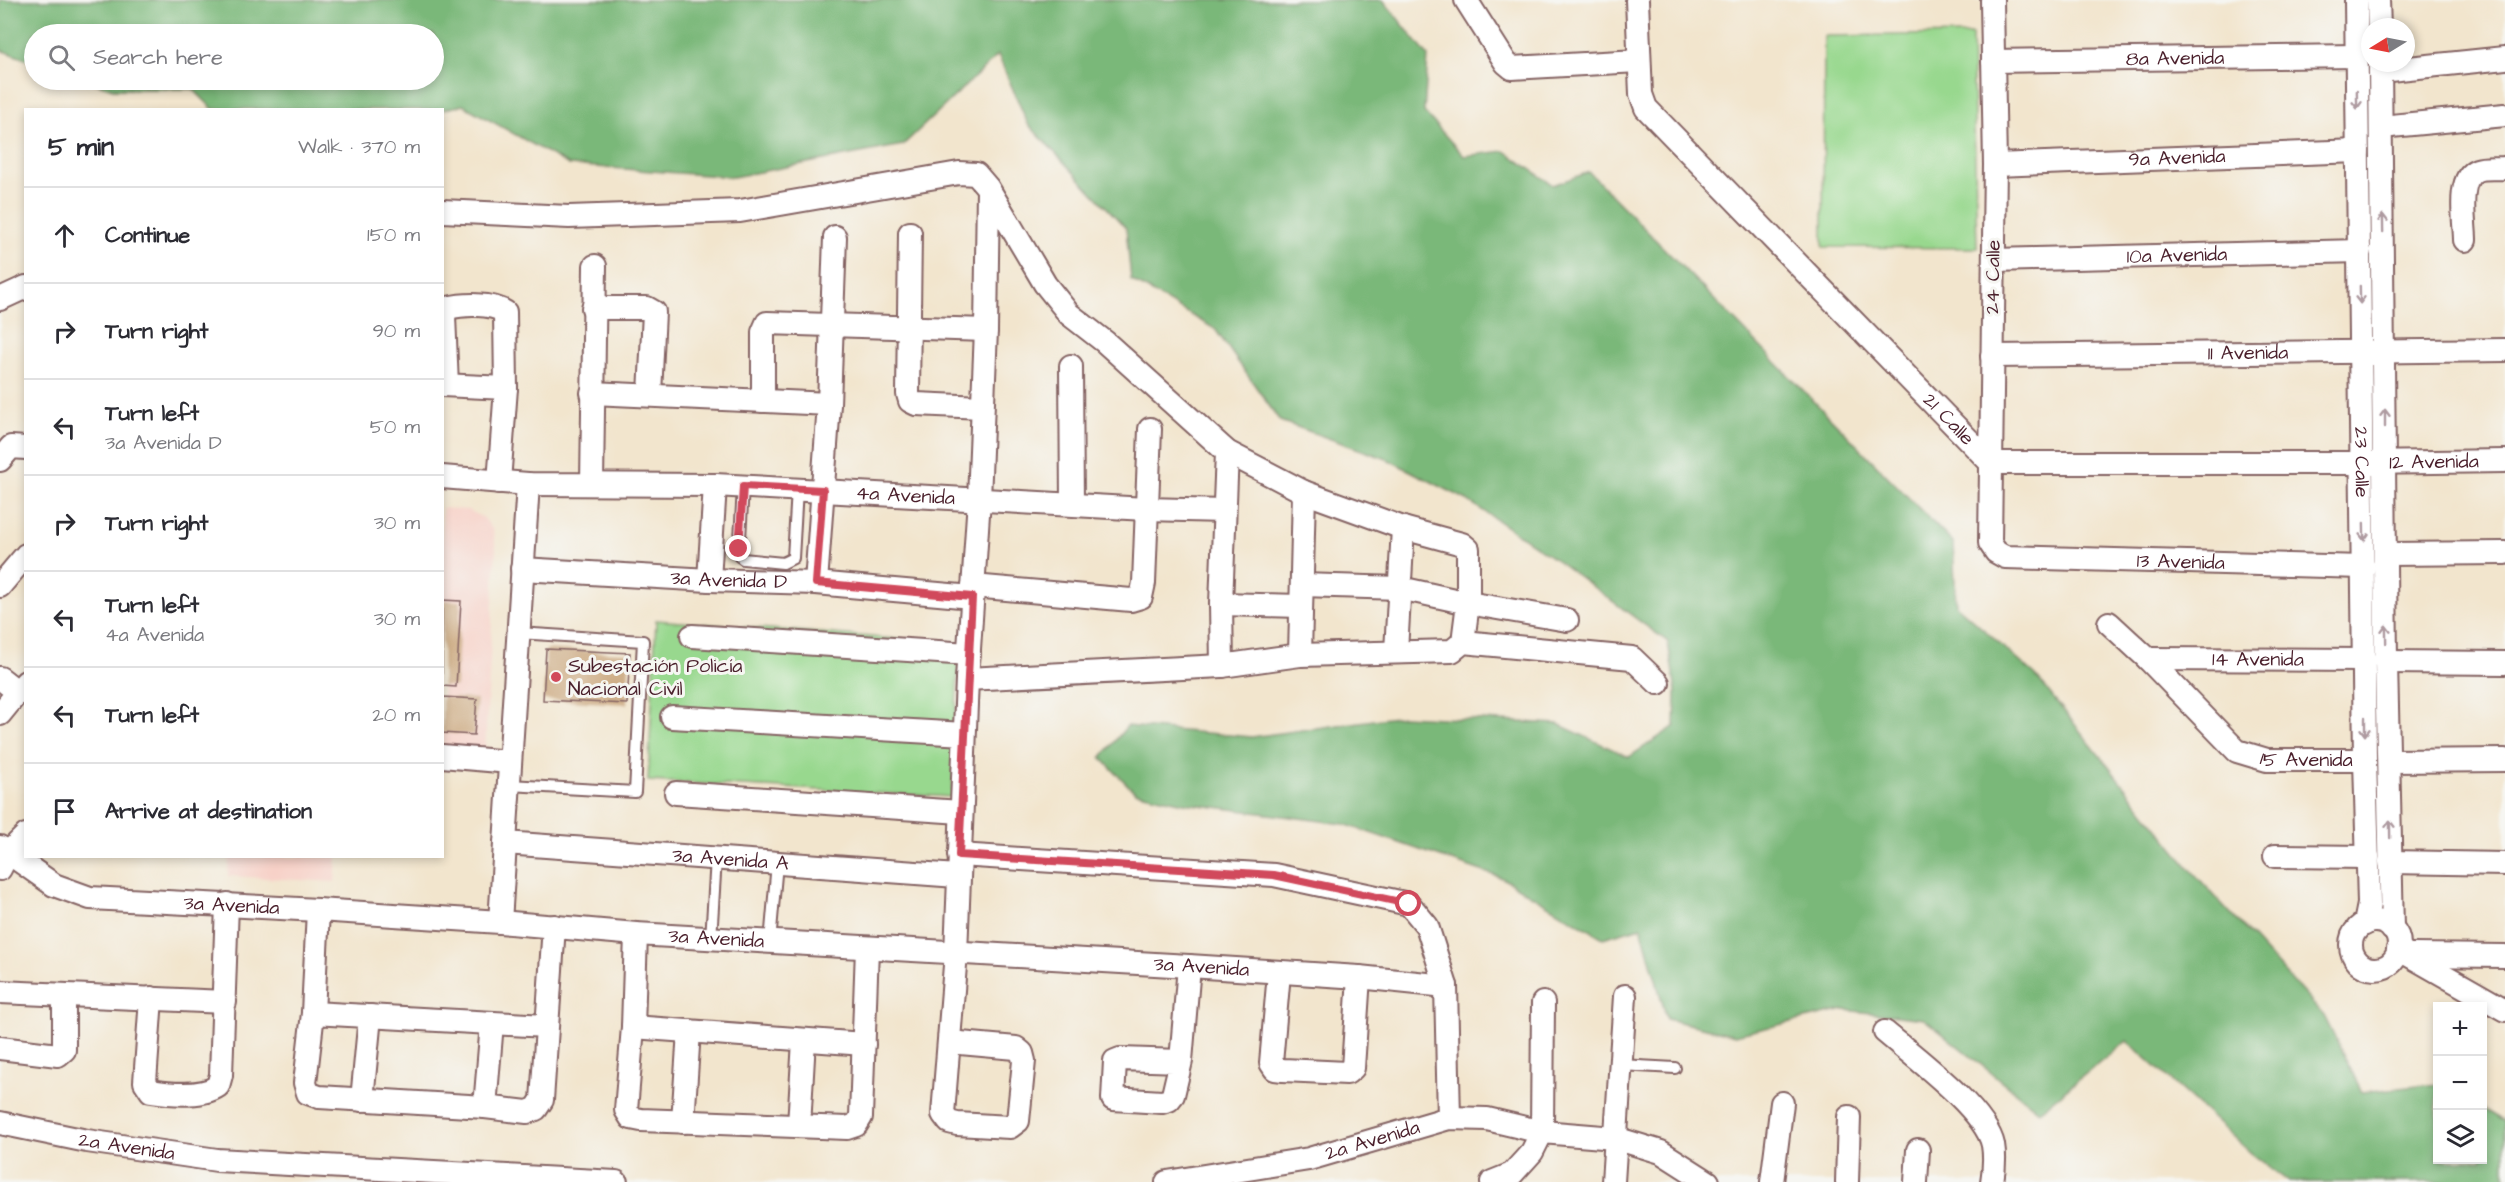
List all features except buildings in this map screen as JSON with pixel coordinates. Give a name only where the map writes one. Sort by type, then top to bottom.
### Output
[{"type":"street","points":[[1466,0],[1506,63],[1512,68],[1638,61],[1637,0]]},
{"type":"street","name":"24 Calle","points":[[1992,0],[1995,165],[1990,543],[1996,552]]},
{"type":"street","name":"23 Calle","points":[[2356,0],[2364,567],[2389,761],[2379,859],[2365,924]]},
{"type":"street","points":[[2378,0],[2379,18]]},
{"type":"street","name":"8a Avenida","points":[[1993,61],[2357,57]]},
{"type":"street","points":[[2415,64],[2505,58]]},
{"type":"street","name":"21 Calle","points":[[1638,61],[1641,94],[1646,108],[1991,463]]},
{"type":"street","name":"23 Calle","points":[[2380,72],[2385,351],[2385,554],[2365,760],[2379,859],[2400,944]]},
{"type":"street","points":[[2381,127],[2505,115]]},
{"type":"street","name":"9a Avenida","points":[[1995,165],[2358,151]]},
{"type":"street","points":[[2465,240],[2463,186],[2467,177],[2477,170],[2505,168]]},
{"type":"street","points":[[444,211],[569,217],[740,211],[959,173],[976,174],[988,188],[1045,284],[1069,314],[1113,349],[1227,452],[1304,492],[1403,528],[1462,544],[1468,549],[1468,603],[1463,642],[1452,651],[1300,655],[1221,666],[967,679]]},
{"type":"street","points":[[949,1042],[1016,1048],[1022,1053],[1024,1061],[1018,1121],[1010,1127],[957,1124],[949,1122],[943,1114],[956,953],[964,734],[979,499],[986,330],[988,188]]},
{"type":"street","points":[[910,233],[908,394],[910,401],[916,404],[982,407]]},
{"type":"street","points":[[816,583],[828,404],[835,237]]},
{"type":"street","name":"10a Avenida","points":[[1994,260],[2360,251]]},
{"type":"street","points":[[592,484],[595,266]]},
{"type":"street","points":[[0,299],[24,288]]},
{"type":"street","points":[[499,482],[506,388],[505,312],[499,308],[457,306],[448,308],[444,316],[445,385],[506,388]]},
{"type":"street","points":[[593,308],[647,308],[654,312],[650,394]]},
{"type":"street","points":[[763,401],[763,332],[767,323],[986,330]]},
{"type":"street","name":"11 Avenida","points":[[1992,356],[2505,350]]},
{"type":"street","points":[[1071,366],[1072,504]]},
{"type":"street","points":[[592,393],[828,404]]},
{"type":"street","points":[[1146,509],[1150,429]]},
{"type":"street","points":[[1221,666],[1227,452]]},
{"type":"street","name":"12 Avenida","points":[[2363,464],[2505,461]]},
{"type":"street","points":[[1991,463],[2363,464]]},
{"type":"street","name":"4a Avenida","points":[[444,477],[528,484],[743,486],[1146,509],[1224,511]]},
{"type":"street","points":[[500,922],[528,484]]},
{"type":"street","points":[[709,580],[715,485]]},
{"type":"street","points":[[1300,655],[1304,492]]},
{"type":"street","name":"3a Avenida D","points":[[522,569],[1131,600],[1141,597],[1146,509]]},
{"type":"street","points":[[1396,651],[1403,528]]},
{"type":"street","name":"13 Avenida","points":[[1996,552],[2005,557],[2364,567]]},
{"type":"street","points":[[2385,554],[2505,553]]},
{"type":"street","points":[[0,586],[24,561]]},
{"type":"street","points":[[1221,604],[1400,588],[1468,603],[1567,620]]},
{"type":"street","points":[[2109,623],[2148,659]]},
{"type":"street","points":[[692,636],[969,654]]},
{"type":"street","points":[[1463,642],[1632,658],[1658,683]]},
{"type":"street","name":"14 Avenida","points":[[2148,659],[2505,663]]},
{"type":"street","name":"15 Avenida","points":[[2148,659],[2237,751],[2267,760],[2365,760]]},
{"type":"street","points":[[0,678],[22,687],[0,714]]},
{"type":"street","points":[[672,717],[964,734]]},
{"type":"street","points":[[444,757],[509,773]]},
{"type":"street","points":[[2389,761],[2505,760]]},
{"type":"street","points":[[676,794],[961,812]]},
{"type":"street","points":[[3,856],[24,837]]},
{"type":"street","name":"3a Avenida A","points":[[505,843],[777,863],[1274,875],[1409,904],[1419,913],[1427,926],[1446,986],[1449,1118]]},
{"type":"street","name":"3a Avenida","points":[[3,856],[54,885],[90,898],[227,904],[711,939],[1359,977],[1446,986]]},
{"type":"street","points":[[2276,856],[2505,864]]},
{"type":"street","points":[[151,998],[145,1082],[151,1091],[162,1093],[209,1091],[218,1086],[221,1075],[225,1002],[227,904]]},
{"type":"street","points":[[318,910],[313,1013],[305,1083],[308,1093],[319,1097],[485,1107],[527,1112],[536,1109],[542,1100],[554,926]]},
{"type":"street","points":[[2400,944],[2394,960],[2383,968],[2370,969],[2360,963],[2353,954],[2352,939],[2357,930],[2365,924],[2380,922],[2400,944],[2505,1010]]},
{"type":"street","points":[[636,934],[633,1028],[626,1110],[631,1118],[683,1122],[847,1128],[856,1125],[861,1117],[867,948]]},
{"type":"street","points":[[2400,944],[2505,956]]},
{"type":"street","points":[[1180,1061],[1189,966]]},
{"type":"street","points":[[1279,973],[1271,1063],[1275,1069],[1282,1070],[1347,1073],[1353,1068],[1359,977]]},
{"type":"street","points":[[0,992],[225,1002]]},
{"type":"street","points":[[0,1048],[62,1054],[64,1050],[64,996]]},
{"type":"street","points":[[1613,1182],[1625,996]]},
{"type":"street","points":[[1492,1182],[1512,1174],[1532,1152],[1542,1132],[1543,1003]]},
{"type":"street","points":[[313,1013],[546,1026]]},
{"type":"street","points":[[362,1100],[370,1016]]},
{"type":"street","points":[[485,1107],[492,1023]]},
{"type":"street","points":[[633,1028],[864,1044]]},
{"type":"street","points":[[683,1122],[689,1031]]},
{"type":"street","points":[[1885,1032],[1964,1101],[1987,1129],[1993,1145],[1992,1182]]},
{"type":"street","points":[[799,1126],[804,1040]]},
{"type":"street","points":[[1772,1182],[1782,1103]]},
{"type":"street","points":[[1847,1182],[1849,1117]]},
{"type":"street","name":"2a Avenida","points":[[1167,1182],[1309,1159],[1449,1118],[1487,1119],[1542,1132],[1615,1138],[1662,1152],[1708,1182]]},
{"type":"street","name":"2a Avenida","points":[[0,1123],[87,1141],[217,1160],[615,1182]]},
{"type":"street","points":[[1916,1182],[1918,1150]]},
{"type":"lane","points":[[743,486],[739,556],[743,559],[783,563],[793,558],[797,489]]},
{"type":"lane","points":[[509,773],[635,792],[644,641],[518,633]]},
{"type":"lane","points":[[711,939],[716,858]]},
{"type":"lane","points":[[770,942],[777,863]]},
{"type":"lane","points":[[1620,1065],[1675,1068]]},
{"type":"shaded area","points":[[444,508],[468,510],[484,518],[493,530],[496,549],[485,749],[444,746]]},
{"type":"shaded area","points":[[229,858],[337,858],[335,882],[228,876]]},
{"type":"green space","points":[[0,0],[1383,0],[1428,56],[1424,112],[1464,156],[1505,151],[1553,185],[1589,172],[1953,543],[1956,605],[2036,676],[2192,871],[2324,1016],[2362,1092],[2433,1084],[2433,1164],[2487,1164],[2487,1111],[2505,1122],[2505,1182],[2289,1182],[2251,1153],[2127,1041],[2039,1111],[1924,1019],[1844,1010],[1735,1035],[1667,1019],[1641,927],[1603,938],[1502,878],[1344,824],[1184,803],[1135,792],[1101,758],[1127,726],[1252,737],[1403,716],[1558,724],[1629,757],[1675,726],[1676,692],[1668,642],[1559,562],[1467,500],[1387,459],[1280,421],[1215,329],[1131,280],[1126,228],[1028,124],[998,55],[903,145],[733,177],[569,165],[463,105],[444,109],[212,108],[194,90],[444,90],[444,24],[24,24],[24,58],[0,50]]},
{"type":"green space","points":[[1972,34],[1977,248],[1823,247],[1824,36]]},
{"type":"green space","points":[[656,620],[959,644],[952,797],[648,781]]},
{"type":"place","name":"Subestación Policía Nacional Civil","points":[[556,677]]},
{"type":"route","points":[[739,549],[743,486],[823,490],[816,583],[972,597],[959,855],[1274,875],[1409,904]]}]
